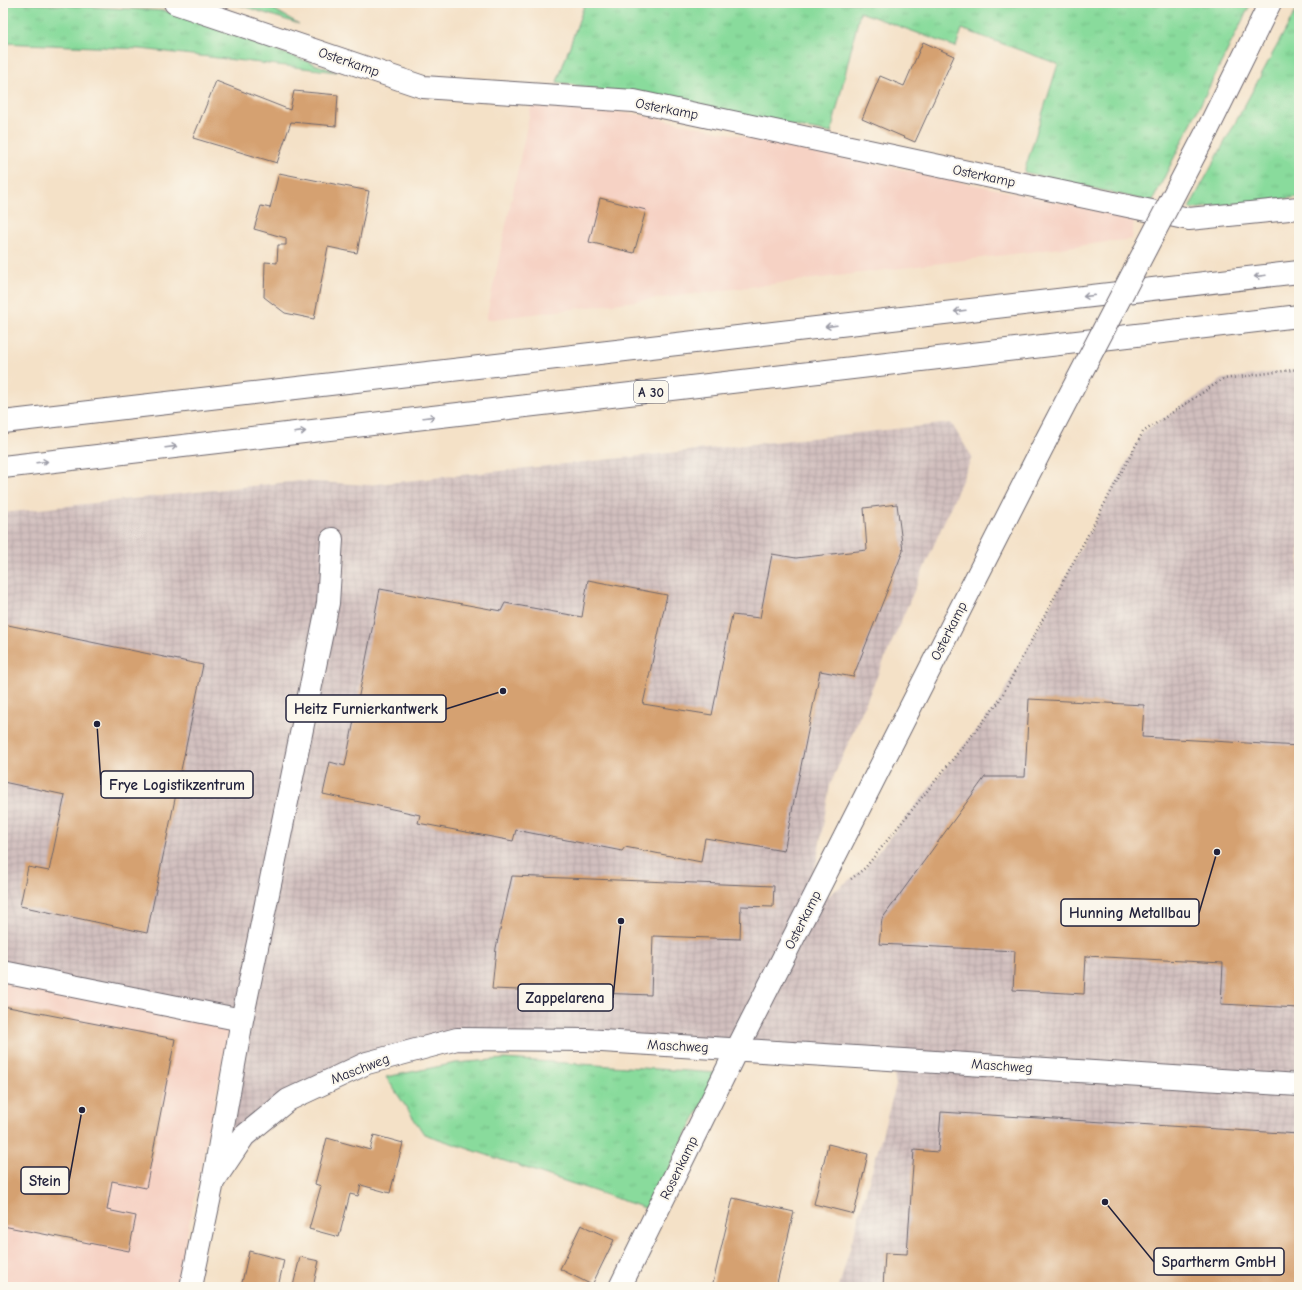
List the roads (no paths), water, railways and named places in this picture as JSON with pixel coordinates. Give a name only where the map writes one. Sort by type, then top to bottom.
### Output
[{"type":"main road","name":"Osterkamp","points":[[175,3],[423,87],[634,102],[1189,219],[1299,208]]},
{"type":"main road","name":"Osterkamp","points":[[738,1049],[1044,444],[1207,131],[1270,3]]},
{"type":"main road","points":[[3,422],[1299,272]]},
{"type":"main road","name":"A 30","points":[[3,467],[1299,316]]},
{"type":"main road","points":[[213,1182],[242,1020],[328,603],[332,539]]},
{"type":"main road","points":[[3,972],[242,1020]]},
{"type":"main road","name":"Maschweg","points":[[191,1287],[213,1182],[244,1136],[288,1100],[367,1063],[457,1039],[586,1040],[1299,1085]]},
{"type":"main road","name":"Rosenkamp","points":[[620,1287],[738,1049]]},
{"type":"place","name":"Heitz Furnierkantwerk","points":[[503,691]]},
{"type":"place","name":"Frye Logistikzentrum","points":[[97,724]]},
{"type":"place","name":"Hunning Metallbau","points":[[1217,852]]},
{"type":"place","name":"Zappelarena","points":[[621,921]]},
{"type":"place","name":"Stein","points":[[82,1110]]},
{"type":"place","name":"Spartherm GmbH","points":[[1105,1202]]}]
